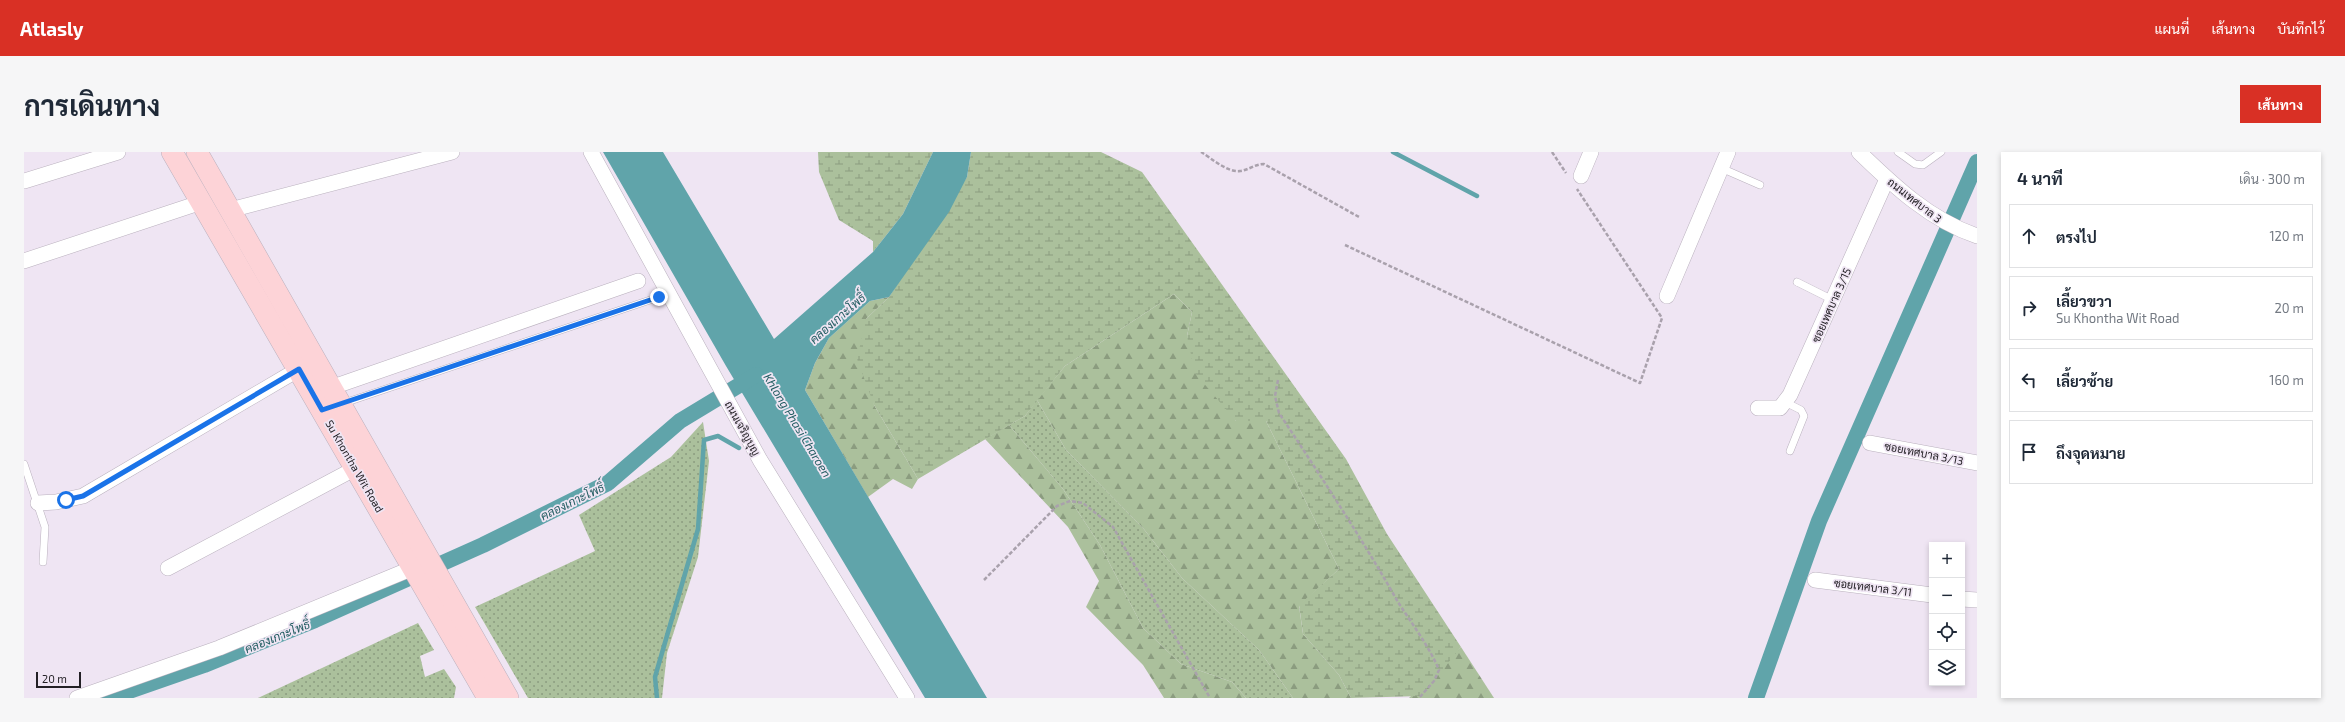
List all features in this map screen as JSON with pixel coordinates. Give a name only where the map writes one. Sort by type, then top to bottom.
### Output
[{"type":"main road","name":"Su Khontha Wit Road","points":[[172,152],[299,369],[331,403],[356,468],[488,698]]},
{"type":"main road","name":"Su Khontha Wit Road","points":[[197,152],[230,210],[331,403],[508,698]]},
{"type":"street","points":[[24,181],[118,152]]},
{"type":"street","points":[[230,210],[452,152]]},
{"type":"street","name":"ถนนเจริญบุญ","points":[[591,152],[760,460],[907,698]]},
{"type":"street","points":[[1575,180],[1591,152]]},
{"type":"street","points":[[1667,296],[1728,152]]},
{"type":"street","name":"ถนนเทศบาล 3","points":[[1859,152],[1887,179],[1937,219],[1956,229],[1977,236]]},
{"type":"street","name":"ซอยเทศบาล 3/15","points":[[1785,402],[1793,389],[1887,179]]},
{"type":"street","points":[[24,261],[202,202]]},
{"type":"street","points":[[331,403],[638,281]]},
{"type":"street","points":[[38,503],[56,502],[83,496],[299,369]]},
{"type":"street","points":[[1758,408],[1776,409],[1782,407],[1785,402]]},
{"type":"street","name":"ซอยเทศบาล 3/13","points":[[1870,443],[1977,463]]},
{"type":"street","points":[[168,568],[356,468]]},
{"type":"street","points":[[77,698],[219,648],[413,568]]},
{"type":"street","name":"ซอยเทศบาล 3/11","points":[[1814,580],[1929,595]]},
{"type":"street","points":[[1965,598],[1977,600]]},
{"type":"lane","points":[[1898,152],[1915,164],[1923,165],[1941,152]]},
{"type":"lane","points":[[1721,168],[1760,186]]},
{"type":"lane","points":[[1797,282],[1833,300]]},
{"type":"lane","points":[[331,403],[659,297]]},
{"type":"lane","points":[[1785,402],[1801,410],[1804,416],[1790,451]]},
{"type":"lane","points":[[24,464],[45,527],[43,562]]},
{"type":"path","points":[[1201,152],[1231,170],[1239,172],[1257,164],[1264,164],[1359,216]]},
{"type":"path","points":[[1345,245],[1640,383],[1662,318],[1575,180],[1552,152]]},
{"type":"path","points":[[1278,380],[1275,396],[1280,413],[1375,560],[1412,624],[1433,656],[1439,670],[1434,681],[1419,698]]},
{"type":"path","points":[[984,580],[1057,506],[1070,501],[1083,503],[1113,527],[1210,698]]},
{"type":"green space","points":[[818,152],[933,152],[903,214],[873,252],[873,241],[839,220],[819,172]]},
{"type":"green space","points":[[971,152],[1101,152],[1142,172],[1346,459],[1387,534],[1461,647],[1421,696],[1351,698],[1339,675],[1303,634],[1299,605],[1339,569],[1266,421],[1236,421],[1195,373],[1187,336],[1192,312],[1174,294],[1065,366],[1025,416],[918,479],[874,405],[857,359],[866,319],[889,297],[967,177]]},
{"type":"green space","points":[[1174,294],[1192,312],[1187,336],[1236,421],[1266,421],[1339,569],[1299,606],[1303,634],[1339,675],[1351,698],[1293,698],[1259,650],[1182,578],[1143,528],[1066,450],[1037,400],[1065,366]]},
{"type":"green space","points":[[889,297],[866,319],[874,405],[918,479],[912,489],[893,479],[868,497],[805,390],[815,363],[829,338],[870,301]]},
{"type":"green space","points":[[1037,400],[1066,450],[1143,528],[1182,578],[1259,650],[1293,698],[1246,698],[1232,682],[1181,664],[1143,628],[1100,545],[1063,489],[1009,425],[1025,416]]},
{"type":"green space","points":[[703,422],[709,461],[698,557],[667,653],[662,698],[528,698],[475,607],[595,551],[579,515],[671,457]]},
{"type":"green space","points":[[1009,425],[1063,489],[1100,545],[1143,628],[1181,664],[1232,682],[1246,698],[1164,698],[1143,665],[1086,607],[1099,581],[1068,527],[985,439]]},
{"type":"green space","points":[[418,623],[434,650],[420,656],[425,677],[444,669],[456,687],[454,698],[258,698]]},
{"type":"green space","points":[[1461,647],[1494,698],[1409,698]]},
{"type":"water","name":"Khlong Phasi Charoen","points":[[603,152],[663,152],[774,339],[873,252],[903,214],[933,152],[971,152],[967,177],[949,212],[889,297],[870,301],[829,338],[815,363],[805,390],[987,698],[925,698],[726,366]]},
{"type":"waterway","points":[[1393,152],[1477,196]]},
{"type":"waterway","points":[[1756,698],[1819,521],[1977,162]]},
{"type":"waterway","name":"คลองเกาะโพธิ์","points":[[109,698],[204,665],[315,620],[483,545],[608,483],[680,421],[756,375]]},
{"type":"waterway","points":[[657,698],[655,677],[698,529],[704,440],[718,436],[739,448]]},
{"type":"route","points":[[66,500],[83,496],[94,488],[299,369],[322,410],[659,297]]}]
